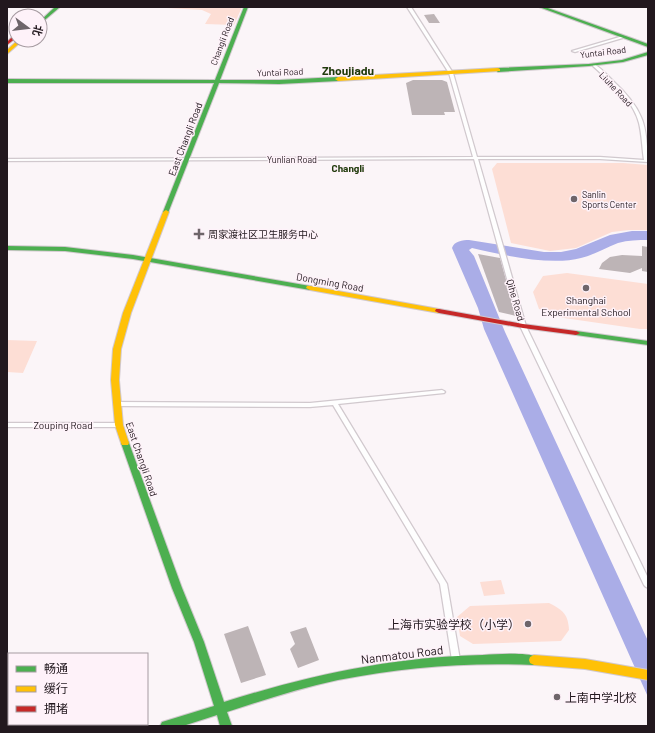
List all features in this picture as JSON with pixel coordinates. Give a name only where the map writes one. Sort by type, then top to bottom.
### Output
[{"type":"street","points":[[48,16],[58,7]]},
{"type":"street","name":"Changli Road","points":[[217,83],[246,7]]},
{"type":"street","name":"Qihe Road","points":[[410,7],[451,73],[523,326],[648,585]]},
{"type":"street","points":[[541,7],[648,46]]},
{"type":"street","points":[[548,7],[648,42]]},
{"type":"street","points":[[574,51],[624,38]]},
{"type":"street","name":"Yuntai Road","points":[[7,81],[217,83],[286,82],[594,65],[623,61],[648,53]]},
{"type":"street","name":"Liuhe Road","points":[[594,65],[628,99],[635,109],[640,119],[647,161]]},
{"type":"street","name":"East Changli Road","points":[[217,83],[127,313],[117,349],[115,370],[119,425],[177,588],[199,642],[226,726]]},
{"type":"street","name":"Yunlian Road","points":[[7,160],[600,158],[647,161]]},
{"type":"street","name":"Dongming Road","points":[[7,248],[80,250],[148,260],[523,326],[648,343]]},
{"type":"street","points":[[117,404],[310,405],[442,392]]},
{"type":"street","points":[[334,402],[443,584],[456,660]]},
{"type":"street","name":"Zouping Road","points":[[7,425],[119,425]]},
{"type":"street","name":"Nanmatou Road","points":[[166,726],[293,688],[361,671],[426,662],[503,658],[543,660],[584,664],[648,675]]},
{"type":"shaded area","points":[[149,7],[242,7],[234,25],[205,24],[211,14],[202,10]]},
{"type":"shaded area","name":"Sanlin Sports Center","points":[[497,163],[623,163],[648,165],[648,230],[612,232],[576,248],[550,251],[511,243],[492,169]]},
{"type":"shaded area","points":[[567,273],[648,284],[648,329],[564,318],[539,309],[533,292],[543,276]]},
{"type":"shaded area","points":[[7,340],[37,341],[23,373],[7,372]]},
{"type":"shaded area","points":[[501,580],[505,594],[484,596],[480,582]]},
{"type":"shaded area","points":[[549,603],[561,610],[566,616],[569,630],[561,641],[473,644],[460,636],[457,617],[470,606]]},
{"type":"water","points":[[632,231],[648,231],[648,240],[633,240],[618,243],[586,257],[569,260],[556,261],[526,259],[472,248],[469,250],[474,256],[505,332],[648,641],[648,697],[484,329],[478,308],[452,248],[457,242],[469,240],[544,252],[561,252],[576,249],[610,235]]},
{"type":"building","points":[[434,14],[440,23],[429,23],[424,15]]},
{"type":"building","points":[[413,80],[442,80],[447,82],[455,112],[444,112],[445,115],[412,115],[406,83]]},
{"type":"building","points":[[642,246],[648,247],[648,272],[642,271],[642,268],[630,273],[599,269],[602,263],[610,257],[622,255],[642,256]]},
{"type":"building","points":[[478,254],[500,258],[516,316],[499,312]]},
{"type":"building","points":[[248,626],[266,675],[241,683],[224,634]]},
{"type":"building","points":[[306,627],[319,660],[298,668],[290,649],[295,644],[290,632]]},
{"type":"traffic: fast","points":[[48,16],[58,7]]},
{"type":"traffic: fast","points":[[166,212],[246,7]]},
{"type":"traffic: fast","points":[[541,7],[648,46]]},
{"type":"traffic: fast","points":[[498,70],[589,65],[623,61],[648,53]]},
{"type":"traffic: fast","points":[[7,81],[279,82],[338,79]]},
{"type":"traffic: fast","points":[[7,248],[65,249],[133,257],[310,288]]},
{"type":"traffic: fast","points":[[576,333],[648,343]]},
{"type":"traffic: fast","points":[[125,443],[177,588],[199,642],[226,726]]},
{"type":"traffic: fast","points":[[166,726],[287,688],[312,681],[362,671],[448,661],[491,659],[534,660]]},
{"type":"traffic: slow","points":[[7,53],[12,48]]},
{"type":"traffic: slow","points":[[338,79],[498,70]]},
{"type":"traffic: slow","points":[[125,443],[119,425],[115,380],[117,349],[127,313],[166,212]]},
{"type":"traffic: slow","points":[[310,288],[439,311]]},
{"type":"traffic: slow","points":[[534,660],[585,664],[648,675]]},
{"type":"traffic: jam","points":[[439,311],[523,326],[576,333]]},
{"type":"place","name":"Sanlin Sports Center","points":[[574,199]]},
{"type":"place","name":"周家渡社区卫生服务中心","points":[[199,234]]},
{"type":"place","name":"Shanghai Experimental School","points":[[586,288]]},
{"type":"place","name":"上海市实验学校（小学）","points":[[528,624]]},
{"type":"place","name":"上南中学北校","points":[[557,697]]},
{"type":"district","name":"Zhoujiadu","points":[[348,70]]},
{"type":"district","name":"Changli","points":[[348,168]]}]
